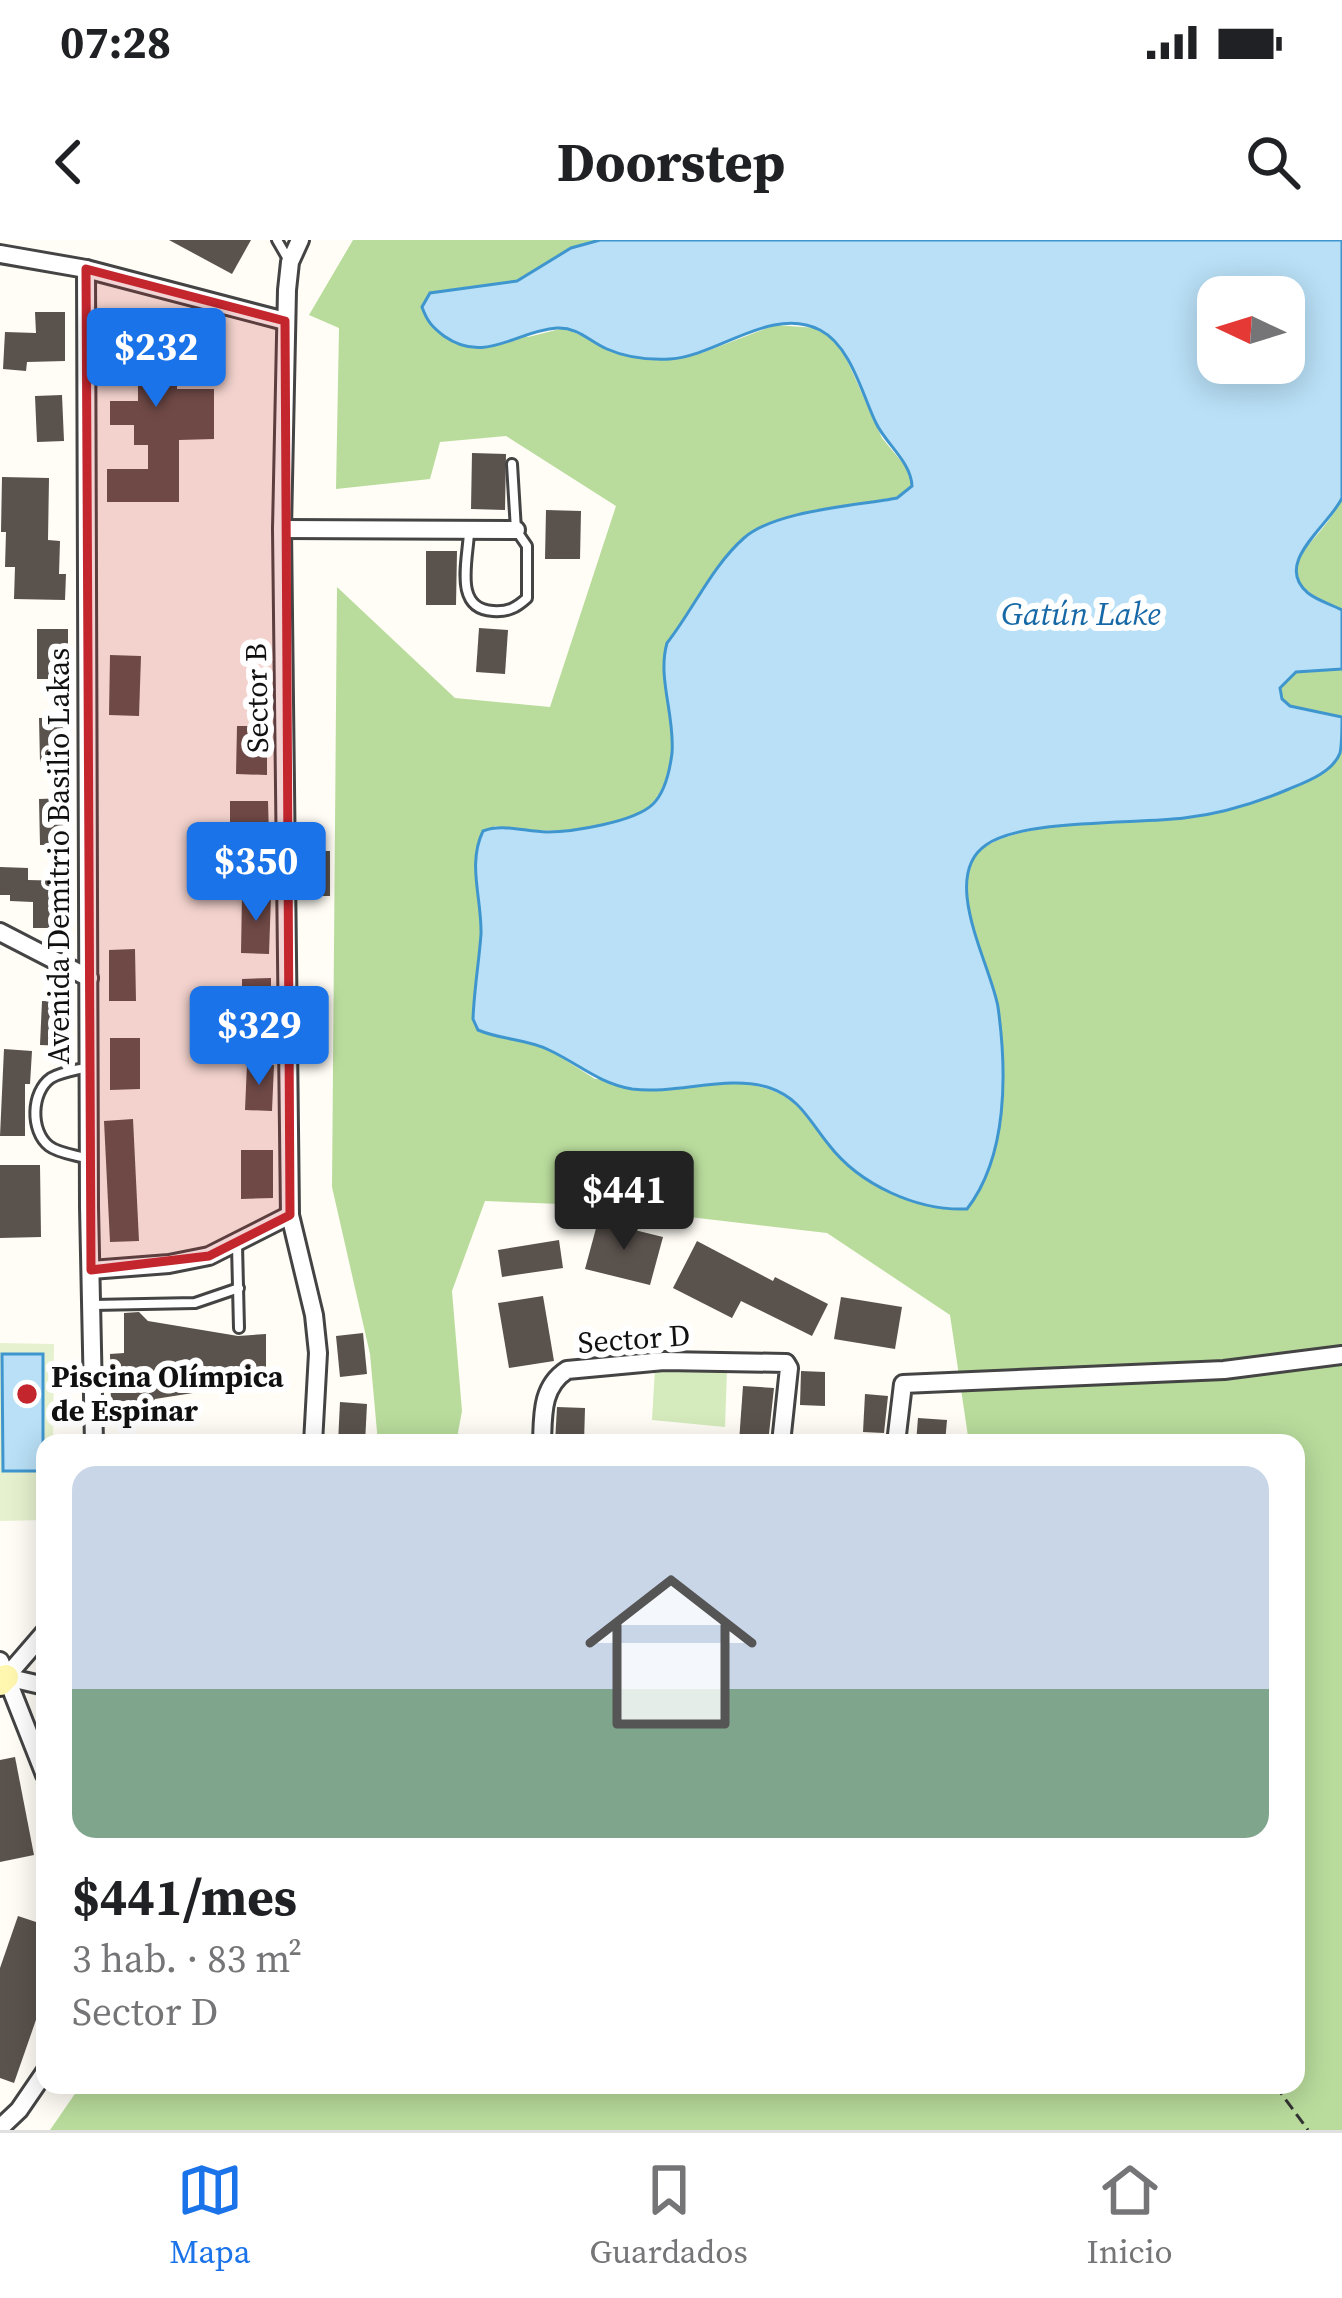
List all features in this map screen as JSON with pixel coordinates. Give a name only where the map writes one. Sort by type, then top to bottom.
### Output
[{"type":"street","name":"Sector B","points":[[300,240],[290,262],[285,321],[282,529],[290,1215],[316,1334],[313,1434]]},
{"type":"street","points":[[0,254],[86,269],[285,321]]},
{"type":"street","name":"Avenida Demitrio Basilio Lakas","points":[[86,269],[94,1434]]},
{"type":"street","points":[[282,529],[515,530]]},
{"type":"street","points":[[0,932],[89,978]]},
{"type":"street","points":[[91,1270],[190,1261],[290,1215]]},
{"type":"street","points":[[897,1434],[903,1384],[1224,1370],[1342,1355]]},
{"type":"street","name":"Sector D","points":[[543,1434],[548,1390],[567,1370],[664,1361],[786,1363],[782,1434]]},
{"type":"street","points":[[2,1674],[36,1641]]},
{"type":"street","points":[[2,1674],[36,1683]]},
{"type":"street","points":[[2,1674],[36,1753]]},
{"type":"street","points":[[0,2128],[36,2085]]},
{"type":"street","points":[[0,2099],[19,2110]]},
{"type":"lane","points":[[277,240],[290,262]]},
{"type":"lane","points":[[470,530],[466,595],[471,604],[482,610],[514,609],[527,598],[527,546],[515,530],[512,464]]},
{"type":"lane","points":[[89,1067],[51,1078],[40,1092],[35,1113],[39,1132],[50,1148],[89,1160]]},
{"type":"lane","points":[[237,1243],[239,1328]]},
{"type":"lane","points":[[92,1305],[195,1303],[239,1288]]},
{"type":"path","points":[[1282,2094],[1308,2130]]},
{"type":"highlighted area","points":[[86,269],[285,321],[290,1215],[209,1256],[91,1270]]},
{"type":"green space","points":[[353,240],[600,240],[517,281],[430,293],[528,337],[564,328],[634,358],[673,359],[702,353],[775,325],[817,328],[834,340],[847,360],[882,438],[906,467],[912,486],[899,496],[784,519],[763,526],[740,543],[666,648],[670,762],[654,801],[641,812],[602,826],[532,830],[495,826],[476,885],[481,930],[473,1018],[479,1030],[548,1049],[595,1079],[765,1088],[797,1106],[830,1147],[867,1179],[1000,1119],[999,1014],[968,900],[970,866],[981,850],[1032,831],[1185,818],[1248,804],[1313,777],[1342,751],[1342,2130],[50,2130],[75,2094],[1305,2094],[1305,1434],[968,1434],[950,1315],[827,1233],[587,1205],[485,1201],[452,1291],[462,1411],[458,1434],[377,1434],[370,1354],[332,1187],[337,587],[455,698],[550,707],[616,506],[506,436],[440,442],[430,479],[336,489],[339,328],[309,315]]},
{"type":"green space","points":[[1342,498],[1342,610],[1315,596],[1295,571],[1298,559]]},
{"type":"green space","points":[[1342,669],[1342,717],[1290,706],[1282,699],[1280,687],[1296,672]]},
{"type":"green space","name":"Piscina Olímpica de Espinar","points":[[0,1343],[54,1344],[53,1434],[36,1434],[36,1520],[0,1521]]},
{"type":"green space","points":[[655,1368],[727,1370],[725,1427],[652,1420]]},
{"type":"water","name":"Gatún Lake","points":[[600,240],[1342,240],[1342,498],[1307,545],[1296,569],[1308,593],[1342,610],[1342,669],[1296,672],[1280,688],[1290,706],[1342,717],[1340,753],[1311,780],[1238,807],[1184,818],[1025,831],[986,845],[973,859],[967,899],[998,1007],[1003,1086],[990,1164],[967,1209],[910,1200],[873,1183],[842,1159],[797,1104],[770,1088],[737,1083],[632,1089],[599,1078],[541,1046],[478,1030],[473,1019],[481,934],[476,856],[483,831],[587,828],[632,816],[653,804],[664,787],[672,753],[664,670],[667,643],[722,562],[744,538],[776,521],[897,498],[912,486],[907,469],[876,423],[848,359],[820,330],[802,324],[764,327],[688,356],[654,359],[615,352],[564,328],[487,347],[459,344],[430,323],[422,307],[430,293],[517,281],[571,248]]},
{"type":"water","points":[[2,1354],[43,1354],[43,1434],[36,1434],[36,1471],[3,1471]]},
{"type":"building","points":[[169,240],[251,240],[232,274]]},
{"type":"building","points":[[117,311],[146,311],[145,322],[177,322],[177,389],[214,389],[214,439],[179,440],[179,502],[107,502],[107,469],[148,469],[148,445],[134,445],[134,425],[110,425],[110,401],[138,401],[138,354],[110,354],[109,322],[117,322]]},
{"type":"building","points":[[35,312],[65,312],[65,361],[27,362],[26,371],[3,369],[5,332],[36,333]]},
{"type":"building","points":[[62,395],[64,441],[37,442],[35,396]]},
{"type":"building","points":[[472,453],[506,454],[505,510],[471,509]]},
{"type":"building","points":[[2,477],[49,478],[48,540],[60,541],[59,574],[66,574],[65,600],[14,599],[15,567],[5,567],[6,532],[1,532]]},
{"type":"building","points":[[546,510],[581,511],[580,559],[545,559]]},
{"type":"building","points":[[426,551],[457,551],[456,605],[426,605]]},
{"type":"building","points":[[479,628],[508,630],[505,674],[476,672]]},
{"type":"building","points":[[37,629],[68,629],[68,679],[37,679]]},
{"type":"building","points":[[110,655],[141,656],[139,716],[109,715]]},
{"type":"building","points":[[65,717],[67,762],[40,762],[39,718]]},
{"type":"building","points":[[237,726],[267,726],[267,775],[236,774]]},
{"type":"building","points":[[68,798],[69,845],[40,845],[39,799]]},
{"type":"building","points":[[230,801],[268,801],[269,836],[230,837]]},
{"type":"building","points":[[302,851],[330,851],[330,896],[302,896]]},
{"type":"building","points":[[0,867],[28,868],[28,880],[68,881],[68,928],[33,928],[33,902],[10,901],[10,895],[0,895]]},
{"type":"building","points":[[242,894],[271,895],[269,954],[241,953]]},
{"type":"building","points":[[135,949],[136,1001],[109,1001],[109,950]]},
{"type":"building","points":[[271,978],[271,1024],[242,1025],[242,979]]},
{"type":"building","points":[[42,1001],[71,1002],[69,1046],[40,1045]]},
{"type":"building","points":[[110,1038],[140,1038],[140,1089],[110,1090]]},
{"type":"building","points":[[4,1049],[32,1051],[30,1084],[25,1084],[25,1136],[0,1136]]},
{"type":"building","points":[[247,1064],[274,1065],[272,1111],[245,1110]]},
{"type":"building","points":[[133,1119],[139,1241],[110,1242],[104,1121]]},
{"type":"building","points":[[241,1150],[273,1150],[273,1198],[241,1199]]},
{"type":"building","points":[[0,1165],[40,1165],[41,1237],[0,1238]]},
{"type":"building","points":[[598,1221],[663,1237],[650,1285],[585,1269]]},
{"type":"building","points":[[559,1240],[563,1268],[502,1277],[498,1250]]},
{"type":"building","points":[[697,1241],[828,1304],[812,1336],[741,1301],[732,1318],[673,1288]]},
{"type":"building","points":[[543,1296],[554,1361],[509,1368],[498,1303]]},
{"type":"building","points":[[841,1297],[902,1307],[895,1349],[834,1339]]},
{"type":"building","points":[[139,1312],[148,1321],[238,1336],[266,1334],[266,1385],[155,1399],[148,1409],[111,1407],[110,1354],[124,1353],[124,1313]]},
{"type":"building","points":[[363,1333],[367,1374],[340,1377],[336,1336]]},
{"type":"building","points":[[801,1371],[825,1372],[825,1406],[800,1405]]},
{"type":"building","points":[[743,1386],[774,1388],[769,1434],[740,1434]]},
{"type":"building","points":[[865,1394],[888,1396],[884,1433],[863,1432]]},
{"type":"building","points":[[340,1402],[367,1404],[365,1434],[338,1434]]},
{"type":"building","points":[[557,1407],[585,1408],[584,1434],[556,1434]]},
{"type":"building","points":[[918,1418],[947,1420],[946,1434],[917,1434]]},
{"type":"building","points":[[15,1757],[34,1855],[0,1862],[0,1760]]},
{"type":"building","points":[[18,1916],[36,1922],[36,2020],[14,2083],[0,2078],[0,1968]]},
{"type":"place","name":"Piscina Olímpica de Espinar","points":[[27,1394]]}]
